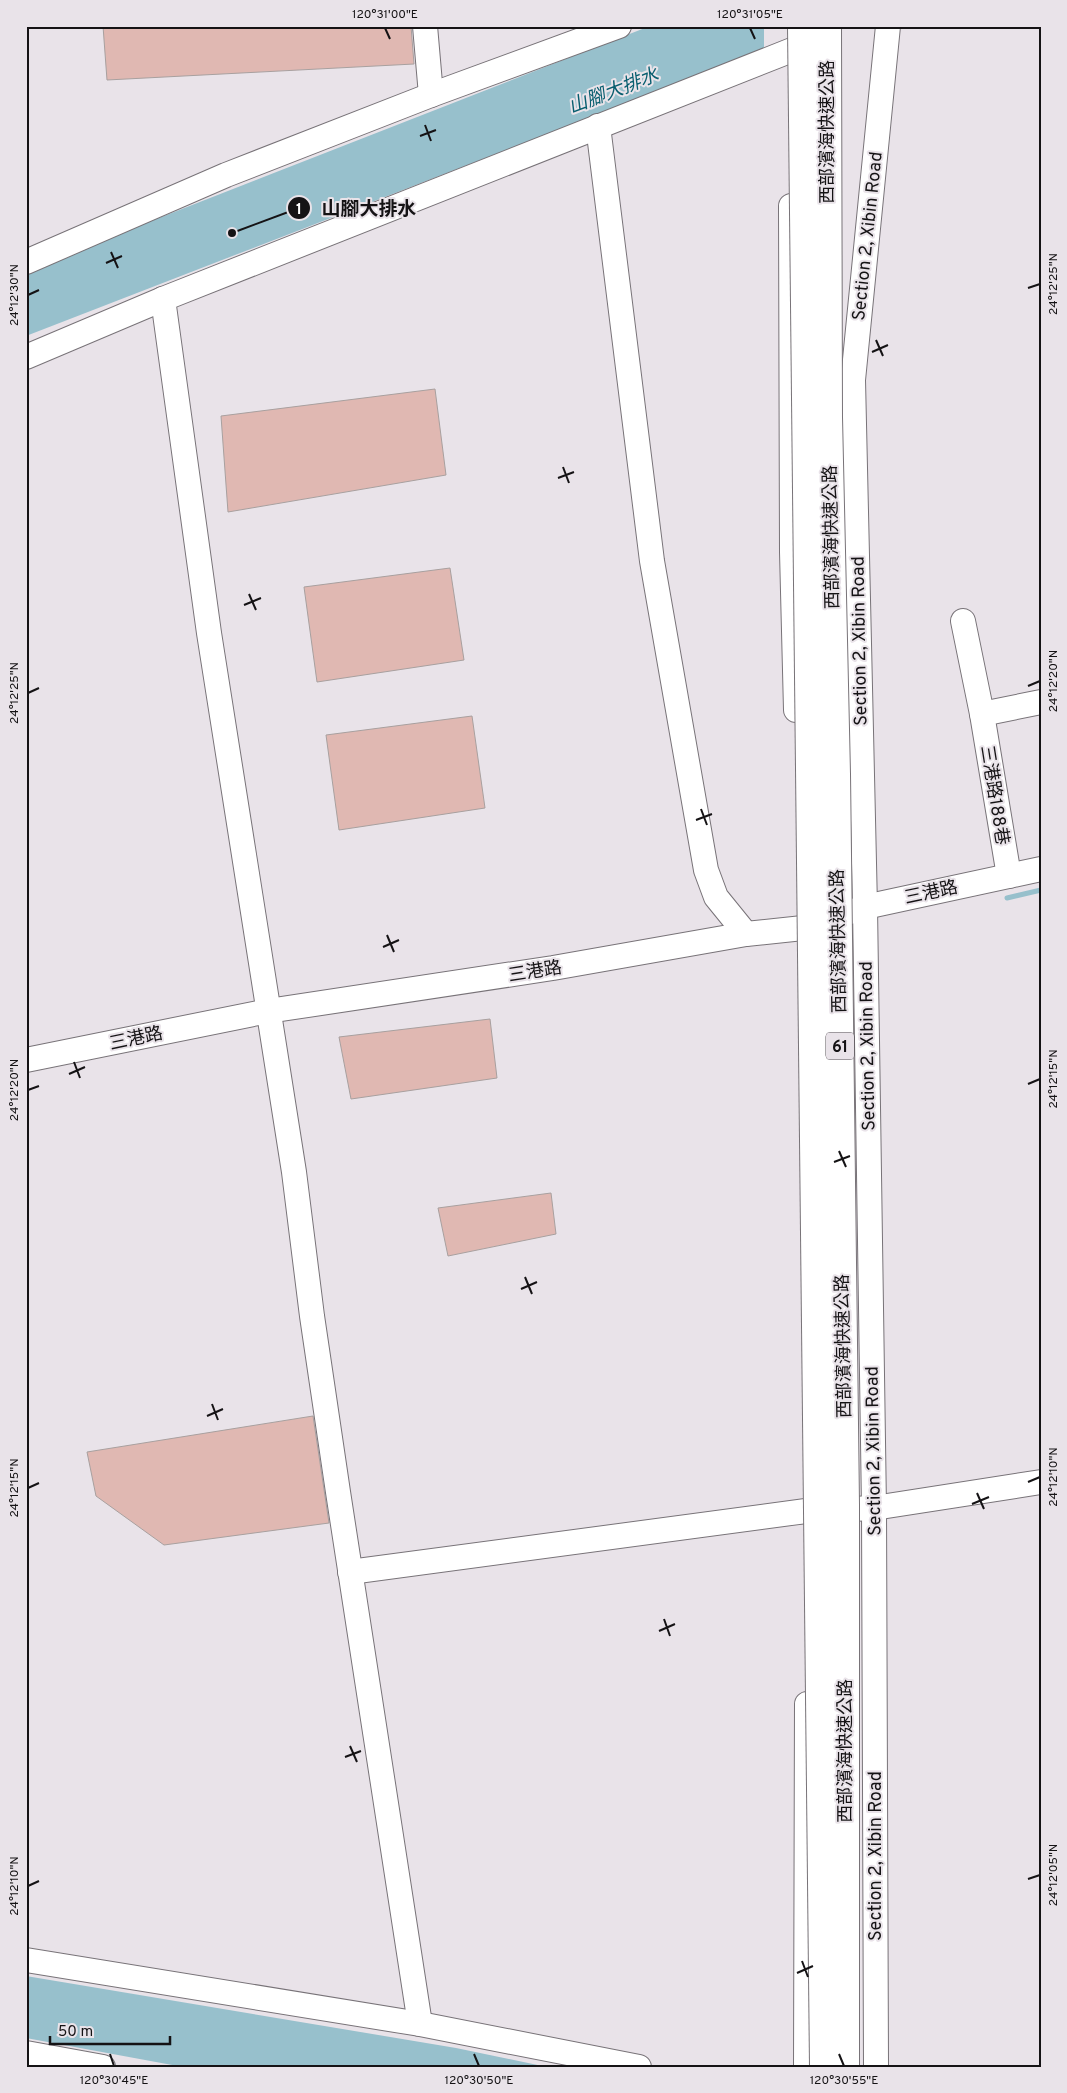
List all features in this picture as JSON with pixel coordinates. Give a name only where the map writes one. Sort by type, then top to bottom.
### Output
[{"type":"highway","name":"西部濱海快速公路","points":[[827,26],[828,408],[836,764],[845,1505],[845,2067]]},
{"type":"highway","name":"西部濱海快速公路","points":[[797,38],[824,2067]]},
{"type":"street","points":[[425,26],[431,95]]},
{"type":"street","points":[[26,262],[226,175],[431,95],[619,26]]},
{"type":"street","points":[[792,26],[797,38],[790,330],[792,552],[803,928],[802,1143],[806,1511],[806,2067]]},
{"type":"street","name":"Section 2, Xibin Road","points":[[876,2067],[874,1508],[864,907],[852,380],[888,26]]},
{"type":"street","points":[[26,357],[164,299],[598,126],[797,38]]},
{"type":"street","points":[[598,126],[652,561],[706,870],[716,897],[746,934]]},
{"type":"street","points":[[164,299],[209,633],[294,1172],[312,1316],[420,2024]]},
{"type":"street","name":"三港路188巷","points":[[963,621],[982,714],[1009,876]]},
{"type":"street","points":[[982,714],[1041,702]]},
{"type":"street","name":"三港路","points":[[26,1060],[268,1011],[553,968],[746,934],[803,928],[864,907],[1041,869]]},
{"type":"street","points":[[350,1572],[806,1511],[874,1508],[1041,1482]]},
{"type":"street","points":[[26,1960],[420,2024],[639,2067]]},
{"type":"street","points":[[26,2053],[103,2067]]},
{"type":"water","points":[[650,26],[826,26],[26,336],[26,270]]},
{"type":"water","points":[[26,1976],[456,2048],[547,2067],[183,2067],[26,2038]]},
{"type":"pier","points":[[764,26],[829,26],[764,54]]},
{"type":"building","points":[[103,26],[411,26],[414,64],[107,80]]},
{"type":"building","points":[[435,389],[446,475],[228,512],[221,416]]},
{"type":"building","points":[[450,568],[464,660],[317,682],[304,587]]},
{"type":"building","points":[[472,716],[485,808],[339,830],[326,735]]},
{"type":"building","points":[[490,1019],[497,1078],[351,1099],[339,1037]]},
{"type":"building","points":[[551,1193],[556,1234],[448,1256],[438,1208]]},
{"type":"building","points":[[313,1416],[329,1523],[164,1545],[96,1496],[87,1452]]},
{"type":"waterway","points":[[1007,898],[1041,890]]},
{"type":"place","name":"山腳大排水","points":[[232,233]]}]
